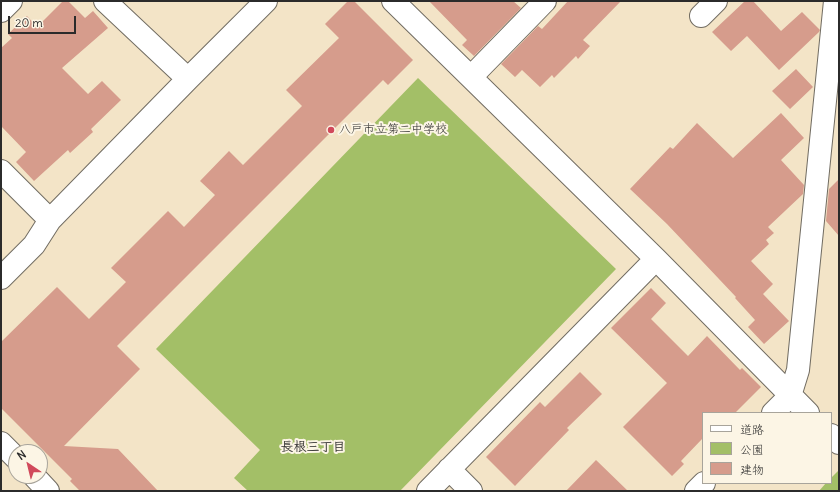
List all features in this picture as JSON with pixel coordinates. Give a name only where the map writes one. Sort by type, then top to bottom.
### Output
[{"type":"street","points":[[1,11],[11,1]]},
{"type":"street","points":[[106,1],[188,79]]},
{"type":"street","points":[[1,278],[34,245],[50,220],[266,1]]},
{"type":"street","points":[[393,1],[656,260],[807,412]]},
{"type":"street","points":[[471,77],[545,1]]},
{"type":"street","points":[[700,16],[716,1]]},
{"type":"street","points":[[774,412],[790,396],[798,370],[835,1]]},
{"type":"street","points":[[1,171],[50,220]]},
{"type":"street","points":[[428,491],[656,260]]},
{"type":"street","points":[[449,469],[471,491]]},
{"type":"green space","points":[[418,78],[616,269],[400,491],[248,491],[234,478],[260,450],[156,349]]},
{"type":"green space","points":[[839,470],[839,491],[819,491],[825,484],[832,484],[832,477]]},
{"type":"building","points":[[63,1],[68,1],[85,18],[93,11],[108,28],[62,68],[88,94],[102,81],[121,100],[91,129],[93,132],[70,153],[68,150],[34,181],[16,162],[26,152],[1,126],[1,48],[12,38],[8,34],[27,16],[37,27]]},
{"type":"building","points":[[348,1],[354,1],[413,60],[388,85],[383,80],[117,346],[140,369],[64,446],[118,449],[158,491],[80,491],[70,481],[72,479],[48,455],[48,444],[37,444],[1,408],[1,342],[57,287],[89,319],[126,282],[111,268],[168,211],[184,227],[215,195],[200,181],[229,151],[243,165],[302,106],[286,90],[339,38],[325,24]]},
{"type":"building","points":[[429,1],[513,1],[521,8],[474,56],[462,45],[467,40]]},
{"type":"building","points":[[568,1],[621,1],[583,40],[590,46],[578,59],[576,56],[554,78],[552,75],[540,87],[522,70],[515,77],[501,64],[538,26],[542,29]]},
{"type":"building","points":[[745,1],[753,1],[781,31],[802,12],[820,30],[779,70],[747,36],[731,51],[712,32]]},
{"type":"building","points":[[796,69],[813,87],[790,109],[772,91]]},
{"type":"building","points":[[781,113],[804,138],[781,160],[804,185],[803,194],[768,227],[774,233],[766,240],[769,244],[751,261],[773,284],[763,294],[789,321],[764,344],[748,327],[755,320],[735,298],[736,297],[667,224],[630,189],[670,147],[673,149],[697,123],[733,158]]},
{"type":"building","points":[[839,179],[839,236],[826,221],[829,189]]},
{"type":"building","points":[[651,288],[666,303],[651,319],[688,356],[707,336],[740,370],[742,368],[761,387],[736,412],[702,412],[702,439],[681,461],[684,464],[672,476],[623,427],[667,383],[611,328]]},
{"type":"building","points":[[580,372],[602,394],[567,428],[569,430],[515,486],[486,457],[540,402],[545,407]]},
{"type":"building","points":[[596,460],[628,491],[566,491]]},
{"type":"place","name":"八戸市立第二中学校","points":[[331,130]]},
{"type":"district","name":"長根三丁目","points":[[313,447]]}]
